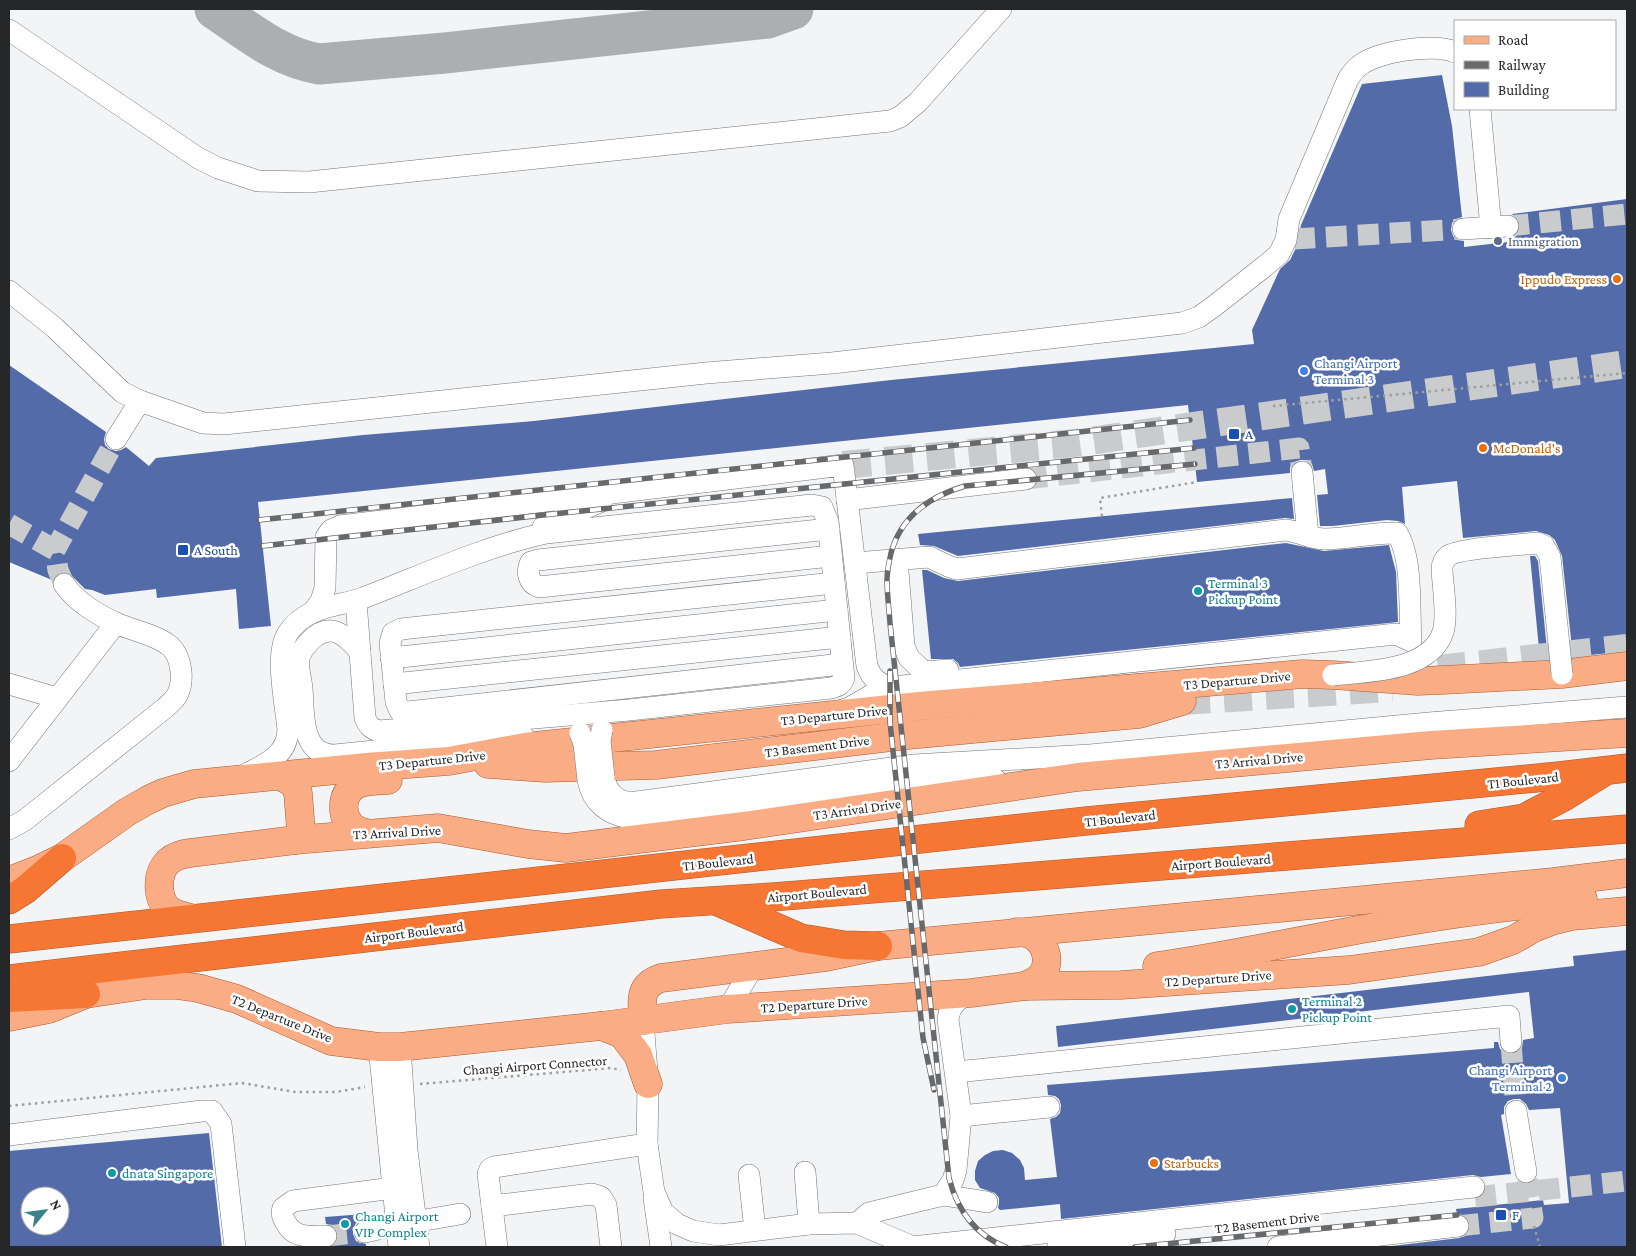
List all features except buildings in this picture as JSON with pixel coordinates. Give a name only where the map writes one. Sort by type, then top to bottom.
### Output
[{"type":"highway","points":[[1298,856],[1323,845],[1336,842],[1432,832],[1524,818],[1564,797],[1627,757]]},
{"type":"highway","name":"T1 Boulevard","points":[[614,874],[1086,821],[1627,768]]},
{"type":"highway","name":"Airport Boulevard","points":[[9,979],[661,904],[772,897],[1627,829]]},
{"type":"highway","points":[[9,900],[25,890],[62,858]]},
{"type":"highway","points":[[9,938],[469,887],[614,874],[675,884],[801,938],[844,945],[878,946]]},
{"type":"highway","points":[[9,998],[86,994]]},
{"type":"main road","name":"T3 Departure Drive","points":[[62,858],[127,812],[163,793],[194,784],[444,761],[576,738],[919,706],[1302,674],[1418,681],[1562,674],[1627,666]]},
{"type":"main road","name":"T3 Basement Drive","points":[[444,761],[544,768],[656,765],[908,735],[1139,714],[1182,701]]},
{"type":"main road","name":"T3 Arrival Drive","points":[[192,918],[175,914],[168,910],[161,898],[160,880],[161,872],[172,858],[190,852],[366,833],[438,828],[528,844],[566,848],[744,826],[1078,777],[1430,734],[1627,733]]},
{"type":"main road","points":[[366,833],[354,828],[348,822],[345,815],[345,799],[353,786],[360,783],[395,779],[444,761]]},
{"type":"main road","points":[[280,776],[290,781],[298,793],[301,831],[295,840]]},
{"type":"main road","points":[[9,881],[62,858]]},
{"type":"main road","points":[[643,1021],[642,995],[648,984],[654,980],[826,957],[878,946],[1544,883],[1627,873]]},
{"type":"main road","points":[[1068,985],[1120,972],[1231,954],[1391,924],[1491,908],[1627,895]]},
{"type":"main road","name":"T2 Departure Drive","points":[[9,1017],[49,1009],[86,994],[146,985],[198,988],[237,999],[331,1041],[389,1047],[601,1026],[728,1010],[971,993],[1025,986],[1121,985],[1349,970],[1460,956],[1494,948],[1552,921],[1572,916],[1627,911]]},
{"type":"main road","points":[[1017,932],[1030,934],[1038,940],[1043,946],[1047,957],[1042,975],[1025,986]]},
{"type":"main road","points":[[601,1026],[622,1034],[638,1054],[637,1079]]},
{"type":"lane","points":[[9,30],[205,162],[239,176],[258,181],[309,182],[890,121],[900,117],[918,102],[1001,9]]},
{"type":"lane","points":[[9,291],[55,328],[122,392],[140,401],[202,423],[224,424],[706,373],[842,362],[1182,323],[1199,317],[1265,266],[1279,254],[1290,239],[1289,219],[1348,79],[1359,66],[1381,55],[1410,50],[1441,48],[1454,52]]},
{"type":"lane","points":[[1463,229],[1500,227],[1480,110]]},
{"type":"lane","points":[[116,438],[140,401]]},
{"type":"lane","points":[[234,781],[271,761],[280,754],[288,740],[281,661],[284,640],[299,621],[312,612],[321,601],[325,588],[326,538],[332,530],[340,526],[843,465],[867,666],[870,674],[883,686],[893,687],[1403,637]]},
{"type":"lane","points":[[1302,472],[1308,536]]},
{"type":"lane","points":[[847,500],[1026,479]]},
{"type":"lane","points":[[312,612],[356,600],[503,544],[623,492]]},
{"type":"lane","points":[[356,600],[365,718],[367,724],[379,731],[629,710],[837,686],[842,683],[844,678],[829,529],[822,507],[812,504],[546,533],[503,544]]},
{"type":"lane","points":[[829,529],[538,560],[531,562],[528,568],[529,579],[533,585],[539,587],[831,556]]},
{"type":"lane","points":[[855,563],[929,557],[957,569],[1286,530],[1297,531],[1308,536],[1324,539],[1397,533],[1402,540],[1408,564],[1403,637]]},
{"type":"lane","points":[[1333,675],[1398,667],[1422,657],[1431,650],[1443,632],[1442,564],[1446,557],[1460,552],[1537,543],[1544,546],[1550,557],[1562,674]]},
{"type":"lane","points":[[897,559],[904,646],[909,658],[924,672],[1373,626],[1403,637]]},
{"type":"lane","points":[[834,583],[401,630],[393,634],[390,642],[394,684],[396,702],[400,711],[408,712],[842,664]]},
{"type":"lane","points":[[9,829],[25,820],[165,708],[177,696],[182,680],[180,665],[170,646],[150,635],[116,623],[70,594],[64,584]]},
{"type":"lane","points":[[392,658],[837,610]]},
{"type":"lane","points":[[9,761],[116,623]]},
{"type":"lane","points":[[360,652],[341,633],[332,630],[322,632],[313,637],[306,644],[299,658],[306,732],[313,747],[320,753],[335,755],[535,735],[576,738],[584,744],[596,778],[614,796],[629,802],[914,765],[1430,734],[1627,707]]},
{"type":"lane","points":[[394,684],[840,637]]},
{"type":"lane","points":[[9,684],[57,698]]},
{"type":"lane","points":[[830,715],[849,708],[875,693],[893,687]]},
{"type":"lane","points":[[629,710],[614,715],[602,730],[593,795],[598,803],[612,814],[629,818],[860,788],[946,780],[1078,777]]},
{"type":"lane","points":[[543,718],[572,725],[576,738]]},
{"type":"lane","points":[[728,1010],[754,966]]},
{"type":"lane","points":[[943,1195],[953,1180],[956,1170],[961,1116],[948,1019],[950,1009],[954,1003],[971,993]]},
{"type":"lane","points":[[956,1072],[1510,1016],[1511,1042]]},
{"type":"lane","points":[[643,1021],[637,1079],[661,1247]]},
{"type":"lane","points":[[389,1047],[406,1223],[399,1247]]},
{"type":"lane","points":[[961,1116],[1049,1106]]},
{"type":"lane","points":[[9,1135],[212,1111],[220,1124],[234,1247]]},
{"type":"lane","points":[[1516,1111],[1526,1172]]},
{"type":"lane","points":[[497,1247],[488,1174],[494,1166],[647,1144]]},
{"type":"lane","points":[[399,1151],[393,1188],[406,1223],[419,1247]]},
{"type":"lane","points":[[805,1172],[809,1224]]},
{"type":"lane","points":[[749,1175],[755,1230]]},
{"type":"lane","points":[[326,1236],[305,1236],[292,1239],[282,1211],[284,1206],[290,1202],[393,1188]]},
{"type":"lane","points":[[654,1192],[663,1212],[677,1224],[690,1230],[719,1235],[809,1224],[857,1223],[913,1247]]},
{"type":"lane","name":"T2 Basement Drive","points":[[913,1247],[1475,1192],[1058,1247]]},
{"type":"lane","points":[[492,1206],[592,1194],[601,1197],[606,1204],[611,1247]]},
{"type":"lane","points":[[857,1223],[869,1213],[943,1195],[987,1202]]},
{"type":"lane","points":[[365,1232],[460,1214]]},
{"type":"lane","points":[[1278,1247],[1458,1226]]},
{"type":"lane","points":[[671,1247],[679,1237],[690,1230]]},
{"type":"path","points":[[1273,406],[1627,373]]},
{"type":"path","points":[[1102,516],[1100,498],[1198,482]]},
{"type":"path","name":"Changi Airport Connector","points":[[418,1084],[611,1068],[622,1070],[637,1079]]},
{"type":"path","points":[[1534,1226],[1540,1247]]},
{"type":"taxiway","points":[[215,9],[264,42],[290,56],[319,64],[445,53],[768,18],[793,9]]},
{"type":"tunnel","points":[[1508,226],[1627,214]]},
{"type":"tunnel","points":[[1294,239],[1463,229]]},
{"type":"tunnel","points":[[843,465],[1075,443],[1627,364]]},
{"type":"tunnel","points":[[64,584],[58,570],[55,550],[116,439]]},
{"type":"tunnel","points":[[1026,479],[1299,448],[1302,472]]},
{"type":"tunnel","points":[[9,524],[55,550]]},
{"type":"tunnel","points":[[1438,669],[1627,648]]},
{"type":"tunnel","points":[[1182,701],[1392,688]]},
{"type":"tunnel","points":[[1511,1042],[1516,1111]]},
{"type":"tunnel","points":[[1458,1226],[1533,1218],[1527,1180]]},
{"type":"tunnel","points":[[1475,1197],[1627,1181]]},
{"type":"tunnel","points":[[326,1236],[365,1232]]},
{"type":"railway","points":[[259,520],[1190,420]]},
{"type":"railway","points":[[262,546],[1194,448]]},
{"type":"railway","points":[[1006,1247],[985,1236],[969,1220],[957,1200],[949,1178],[890,623],[887,580],[891,553],[902,528],[919,509],[940,495],[965,486],[1195,464]]},
{"type":"railway","points":[[890,671],[890,722],[923,1038],[934,1090]]},
{"type":"railway","points":[[1135,1247],[1457,1215]]},
{"type":"place","name":"Immigration","points":[[1498,241]]},
{"type":"place","name":"Ippudo Express","points":[[1617,279]]},
{"type":"place","name":"Changi Airport Terminal 3","points":[[1304,371]]},
{"type":"place","name":"A","points":[[1234,434]]},
{"type":"place","name":"McDonald's","points":[[1483,448]]},
{"type":"place","name":"A South","points":[[183,550]]},
{"type":"place","name":"Terminal 3 Pickup Point","points":[[1198,591]]},
{"type":"place","name":"Terminal 2 Pickup Point","points":[[1292,1009]]},
{"type":"place","name":"Changi Airport Terminal 2","points":[[1562,1078]]},
{"type":"place","name":"Starbucks","points":[[1154,1163]]},
{"type":"place","name":"dnata Singapore","points":[[112,1173]]},
{"type":"place","name":"F","points":[[1501,1215]]},
{"type":"place","name":"Changi Airport VIP Complex","points":[[345,1224]]}]
